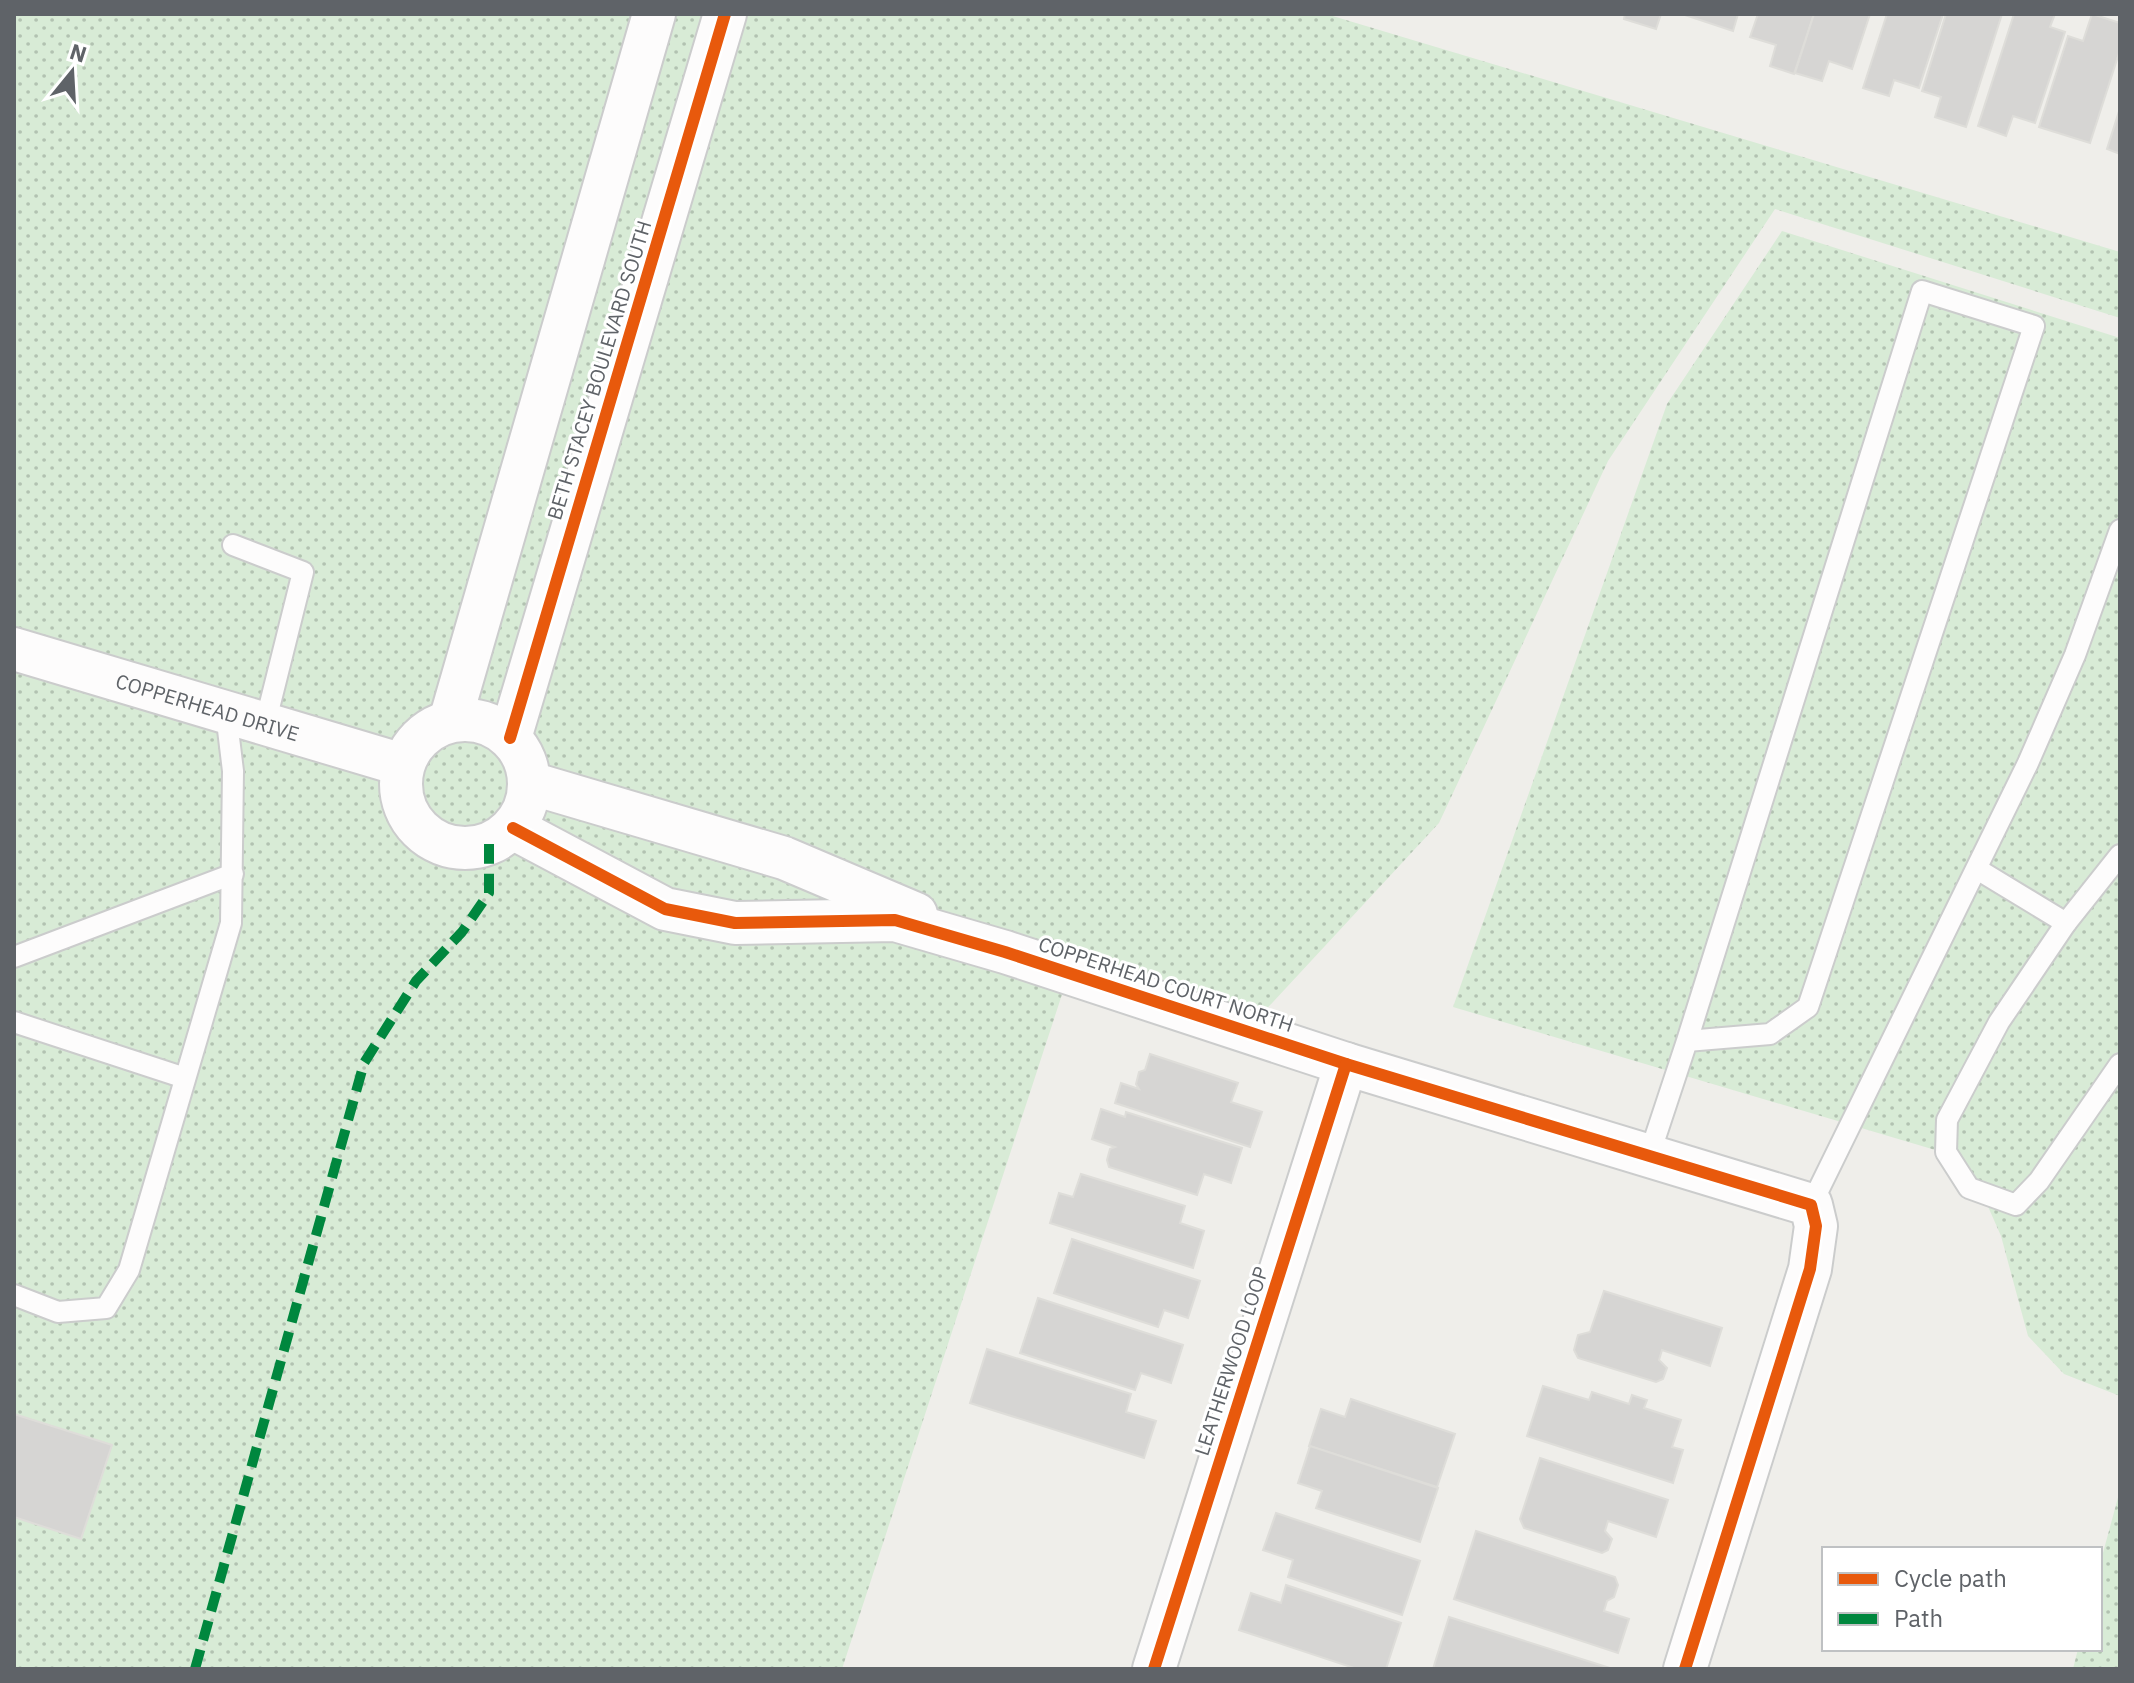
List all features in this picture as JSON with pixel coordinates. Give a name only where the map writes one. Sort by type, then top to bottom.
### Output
[{"type":"street","points":[[450,721],[654,14]]},
{"type":"street","name":"BETH STACEY BOULEVARD SOUTH","points":[[510,738],[725,14]]},
{"type":"street","name":"COPPERHEAD DRIVE","points":[[14,649],[403,765]]},
{"type":"street","points":[[450,721],[482,722],[498,728],[510,738],[521,751],[530,783],[528,799],[513,828],[489,844],[468,848],[448,846],[429,838],[414,824],[404,806],[400,785],[403,765],[421,737],[434,727],[450,721]]},
{"type":"street","name":"COPPERHEAD COURT NORTH","points":[[530,783],[784,858],[1005,952]]},
{"type":"street","name":"COPPERHEAD COURT NORTH","points":[[513,828],[665,909],[735,923],[895,920],[1005,952],[1346,1064],[1811,1205]]},
{"type":"street","name":"LEATHERWOOD LOOP","points":[[1154,1669],[1346,1064]]},
{"type":"street","points":[[1685,1669],[1810,1269],[1816,1226],[1811,1205]]},
{"type":"lane","points":[[1649,1156],[1922,291],[2034,326],[1808,1007],[1770,1034],[1687,1041]]},
{"type":"lane","points":[[1811,1205],[2028,763],[2075,655],[2120,530]]},
{"type":"lane","points":[[14,1295],[58,1312],[106,1308],[129,1270],[231,923],[233,771],[246,718],[303,572],[233,545]]},
{"type":"lane","points":[[2120,855],[2066,923],[1999,1022],[1947,1120],[1946,1152],[1969,1188],[2016,1205],[2039,1181],[2120,1064]]},
{"type":"lane","points":[[1977,869],[2066,923]]},
{"type":"lane","points":[[14,957],[233,874]]},
{"type":"lane","points":[[14,1022],[185,1078]]},
{"type":"green space","points":[[14,14],[1326,14],[2120,252],[2120,318],[1775,209],[1608,461],[1439,823],[1246,1031],[1069,973],[842,1669],[14,1669]]},
{"type":"green space","points":[[1782,231],[2120,338],[2120,1396],[2064,1374],[2028,1336],[2001,1236],[1979,1186],[1942,1152],[1453,1007],[1667,404]]},
{"type":"green space","points":[[2120,1490],[2120,1669],[2073,1669],[2078,1651],[2102,1651],[2102,1557]]},
{"type":"building","points":[[1625,14],[1661,14],[1656,29],[1624,19]]},
{"type":"building","points":[[1682,14],[1738,14],[1733,31]]},
{"type":"building","points":[[1758,14],[1814,14],[1794,74],[1770,66],[1776,45],[1750,37]]},
{"type":"building","points":[[1814,14],[1870,14],[1852,69],[1829,61],[1822,81],[1795,73]]},
{"type":"building","points":[[1887,14],[1943,14],[1919,88],[1894,80],[1889,96],[1863,88]]},
{"type":"building","points":[[1946,14],[2002,14],[1966,127],[1935,117],[1941,97],[1922,91]]},
{"type":"building","points":[[2014,14],[2055,14],[2050,27],[2065,32],[2035,123],[2013,116],[2006,136],[1978,126]]},
{"type":"building","points":[[2092,14],[2120,23],[2120,50],[2090,143],[2039,127],[2068,36],[2083,41]]},
{"type":"building","points":[[2120,108],[2120,154],[2107,149]]},
{"type":"building","points":[[1150,1054],[1238,1083],[1231,1102],[1262,1112],[1250,1147],[1115,1103],[1121,1083],[1139,1089],[1136,1084],[1139,1072],[1145,1070]]},
{"type":"building","points":[[1101,1109],[1125,1117],[1126,1112],[1242,1148],[1231,1183],[1204,1174],[1197,1195],[1109,1167],[1110,1149],[1115,1147],[1092,1139]]},
{"type":"building","points":[[1081,1174],[1185,1206],[1180,1223],[1204,1231],[1193,1268],[1050,1223],[1059,1193],[1073,1197]]},
{"type":"building","points":[[1072,1239],[1200,1281],[1188,1318],[1164,1310],[1158,1327],[1054,1293]]},
{"type":"building","points":[[1604,1291],[1722,1328],[1710,1366],[1662,1350],[1659,1360],[1667,1368],[1663,1379],[1656,1382],[1578,1358],[1574,1350],[1578,1335],[1590,1332]]},
{"type":"building","points":[[1038,1298],[1183,1345],[1171,1383],[1141,1373],[1135,1390],[1020,1353]]},
{"type":"building","points":[[987,1349],[1131,1394],[1126,1412],[1156,1421],[1144,1458],[970,1403]]},
{"type":"building","points":[[1543,1386],[1589,1400],[1592,1392],[1629,1404],[1632,1395],[1647,1400],[1644,1408],[1681,1420],[1672,1447],[1683,1450],[1673,1483],[1527,1436]]},
{"type":"building","points":[[1351,1399],[1455,1434],[1437,1487],[1309,1446],[1321,1409],[1345,1417]]},
{"type":"building","points":[[14,1414],[112,1445],[81,1539],[14,1517]]},
{"type":"building","points":[[1310,1446],[1438,1488],[1420,1542],[1316,1508],[1322,1491],[1298,1483]]},
{"type":"building","points":[[1540,1458],[1668,1500],[1656,1537],[1608,1521],[1605,1531],[1612,1539],[1608,1550],[1602,1553],[1524,1528],[1520,1519]]},
{"type":"building","points":[[1276,1513],[1420,1561],[1402,1615],[1288,1577],[1293,1560],[1263,1550]]},
{"type":"building","points":[[1476,1531],[1615,1577],[1618,1585],[1604,1611],[1629,1619],[1618,1653],[1454,1599]]},
{"type":"building","points":[[1286,1585],[1401,1623],[1386,1669],[1357,1669],[1239,1630],[1251,1593],[1281,1603]]},
{"type":"building","points":[[1449,1617],[1613,1669],[1433,1669]]},
{"type":"marked path","points":[[195,1669],[364,1063],[416,981],[462,932],[489,893],[489,844]]},
{"type":"cycle path","points":[[510,738],[725,14]]},
{"type":"cycle path","points":[[513,828],[665,909],[735,923],[895,920],[1005,952],[1346,1064],[1811,1205],[1816,1226],[1810,1269],[1685,1669]]},
{"type":"cycle path","points":[[1154,1669],[1346,1064]]}]
